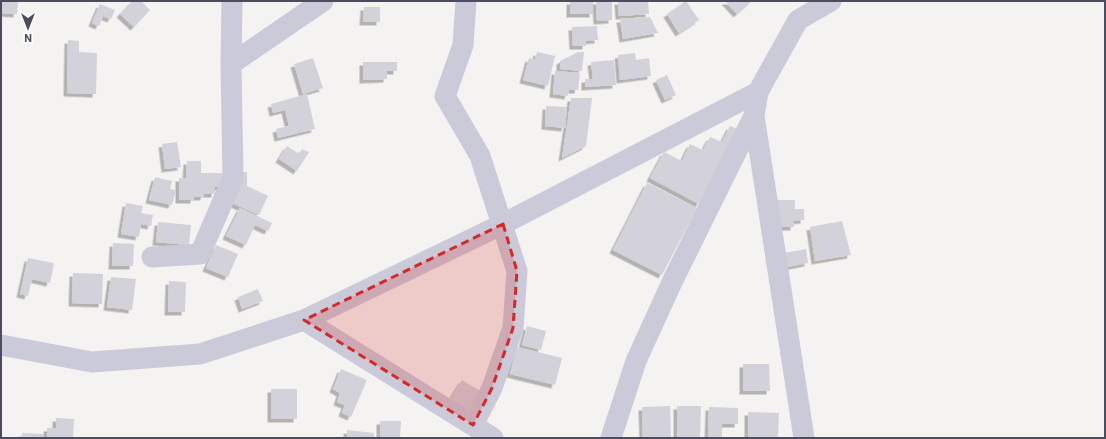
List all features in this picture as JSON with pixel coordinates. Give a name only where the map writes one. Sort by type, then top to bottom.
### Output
[{"type":"street","points":[[152,257],[200,254],[233,178],[231,64],[232,1]]},
{"type":"street","points":[[231,64],[323,1]]},
{"type":"street","points":[[466,1],[463,45],[445,96],[480,156],[517,271],[513,328],[492,388],[473,425]]},
{"type":"street","points":[[611,438],[636,361],[673,280],[754,116],[758,92],[798,20],[831,1]]},
{"type":"street","points":[[1,345],[92,362],[200,354],[304,320],[503,224],[758,92]]},
{"type":"street","points":[[754,116],[804,438]]},
{"type":"street","points":[[304,320],[493,438]]},
{"type":"highlighted area","points":[[503,224],[517,271],[513,328],[492,388],[473,425],[304,320]]},
{"type":"building","points":[[1,1],[18,1],[17,14],[1,13]]},
{"type":"building","points":[[132,1],[141,1],[150,10],[134,27],[120,14]]},
{"type":"building","points":[[570,1],[593,1],[593,14],[570,14]]},
{"type":"building","points":[[596,1],[612,1],[612,20],[597,21]]},
{"type":"building","points":[[618,1],[648,1],[649,14],[619,16]]},
{"type":"building","points":[[686,1],[699,20],[679,33],[667,14]]},
{"type":"building","points":[[725,1],[752,1],[737,14]]},
{"type":"building","points":[[100,4],[115,10],[111,19],[103,16],[99,26],[92,23]]},
{"type":"building","points":[[364,7],[380,7],[380,22],[363,22]]},
{"type":"building","points":[[650,17],[658,33],[623,39],[620,19]]},
{"type":"building","points":[[597,26],[598,40],[586,41],[586,46],[573,46],[572,27]]},
{"type":"building","points":[[68,40],[79,41],[79,52],[97,53],[96,94],[67,93]]},
{"type":"building","points":[[537,52],[555,56],[548,86],[523,80],[529,58],[535,60]]},
{"type":"building","points":[[578,52],[584,52],[582,71],[560,69],[560,61]]},
{"type":"building","points":[[635,53],[636,60],[649,58],[651,76],[620,80],[618,55]]},
{"type":"building","points":[[313,58],[323,88],[303,94],[294,64]]},
{"type":"building","points":[[614,60],[616,85],[585,87],[585,79],[593,79],[591,62]]},
{"type":"building","points":[[363,62],[397,62],[397,71],[387,71],[387,79],[363,80]]},
{"type":"building","points":[[555,71],[580,73],[578,90],[569,90],[568,96],[553,94]]},
{"type":"building","points":[[667,75],[676,95],[665,100],[656,80]]},
{"type":"building","points":[[307,94],[315,129],[278,138],[276,129],[289,126],[285,110],[273,113],[271,104]]},
{"type":"building","points":[[571,98],[592,98],[586,146],[562,158]]},
{"type":"building","points":[[546,106],[567,107],[565,128],[545,126]]},
{"type":"building","points":[[730,126],[738,129],[699,204],[650,178],[664,152],[682,161],[690,144],[703,150],[710,137],[722,142]]},
{"type":"building","points":[[177,142],[181,167],[165,169],[162,144]]},
{"type":"building","points":[[287,146],[299,154],[302,149],[309,152],[297,171],[279,159]]},
{"type":"building","points":[[187,161],[201,161],[201,173],[223,173],[223,187],[215,187],[215,194],[204,194],[204,197],[194,197],[194,200],[179,200],[179,178],[186,178]]},
{"type":"building","points":[[240,172],[247,172],[247,186],[268,196],[259,215],[232,203]]},
{"type":"building","points":[[155,177],[172,181],[170,189],[176,190],[172,205],[149,200]]},
{"type":"building","points":[[647,183],[697,208],[662,275],[613,250]]},
{"type":"building","points":[[777,200],[795,200],[795,209],[804,209],[804,220],[794,221],[794,227],[777,227]]},
{"type":"building","points":[[126,203],[143,206],[141,213],[153,215],[151,226],[141,224],[139,237],[121,234]]},
{"type":"building","points":[[240,208],[272,223],[268,231],[255,225],[246,245],[226,236]]},
{"type":"building","points":[[842,221],[851,255],[815,261],[810,227]]},
{"type":"building","points":[[158,222],[191,225],[189,245],[156,242]]},
{"type":"building","points":[[113,243],[134,244],[133,266],[112,266]]},
{"type":"building","points":[[216,245],[238,254],[228,277],[206,268]]},
{"type":"building","points":[[806,249],[808,263],[787,267],[784,253]]},
{"type":"building","points":[[28,258],[54,263],[50,283],[32,279],[28,296],[20,294]]},
{"type":"building","points":[[73,273],[103,274],[102,304],[72,303]]},
{"type":"building","points":[[111,277],[136,279],[132,310],[107,307]]},
{"type":"building","points":[[169,281],[186,282],[185,312],[168,312]]},
{"type":"building","points":[[258,289],[263,301],[242,309],[238,297]]},
{"type":"building","points":[[527,326],[546,331],[541,350],[522,345]]},
{"type":"building","points":[[517,347],[562,358],[555,385],[510,374]]},
{"type":"building","points":[[743,364],[769,364],[770,391],[743,391]]},
{"type":"building","points":[[341,369],[367,380],[351,417],[342,413],[345,405],[337,402],[340,393],[333,389]]},
{"type":"building","points":[[462,380],[482,392],[470,412],[450,400]]},
{"type":"building","points":[[271,389],[297,389],[297,419],[271,419]]},
{"type":"building","points":[[670,406],[671,438],[643,438],[642,407]]},
{"type":"building","points":[[677,406],[701,406],[700,438],[677,438]]},
{"type":"building","points":[[709,407],[738,408],[738,424],[722,424],[722,437],[708,437]]},
{"type":"building","points":[[748,412],[779,413],[778,437],[748,437]]},
{"type":"building","points":[[56,418],[74,419],[73,438],[47,438],[47,428],[56,428]]},
{"type":"building","points":[[380,421],[401,421],[400,438],[380,438]]},
{"type":"building","points":[[347,430],[374,433],[374,438],[347,438]]},
{"type":"building","points":[[22,433],[44,434],[44,438],[22,438]]}]
